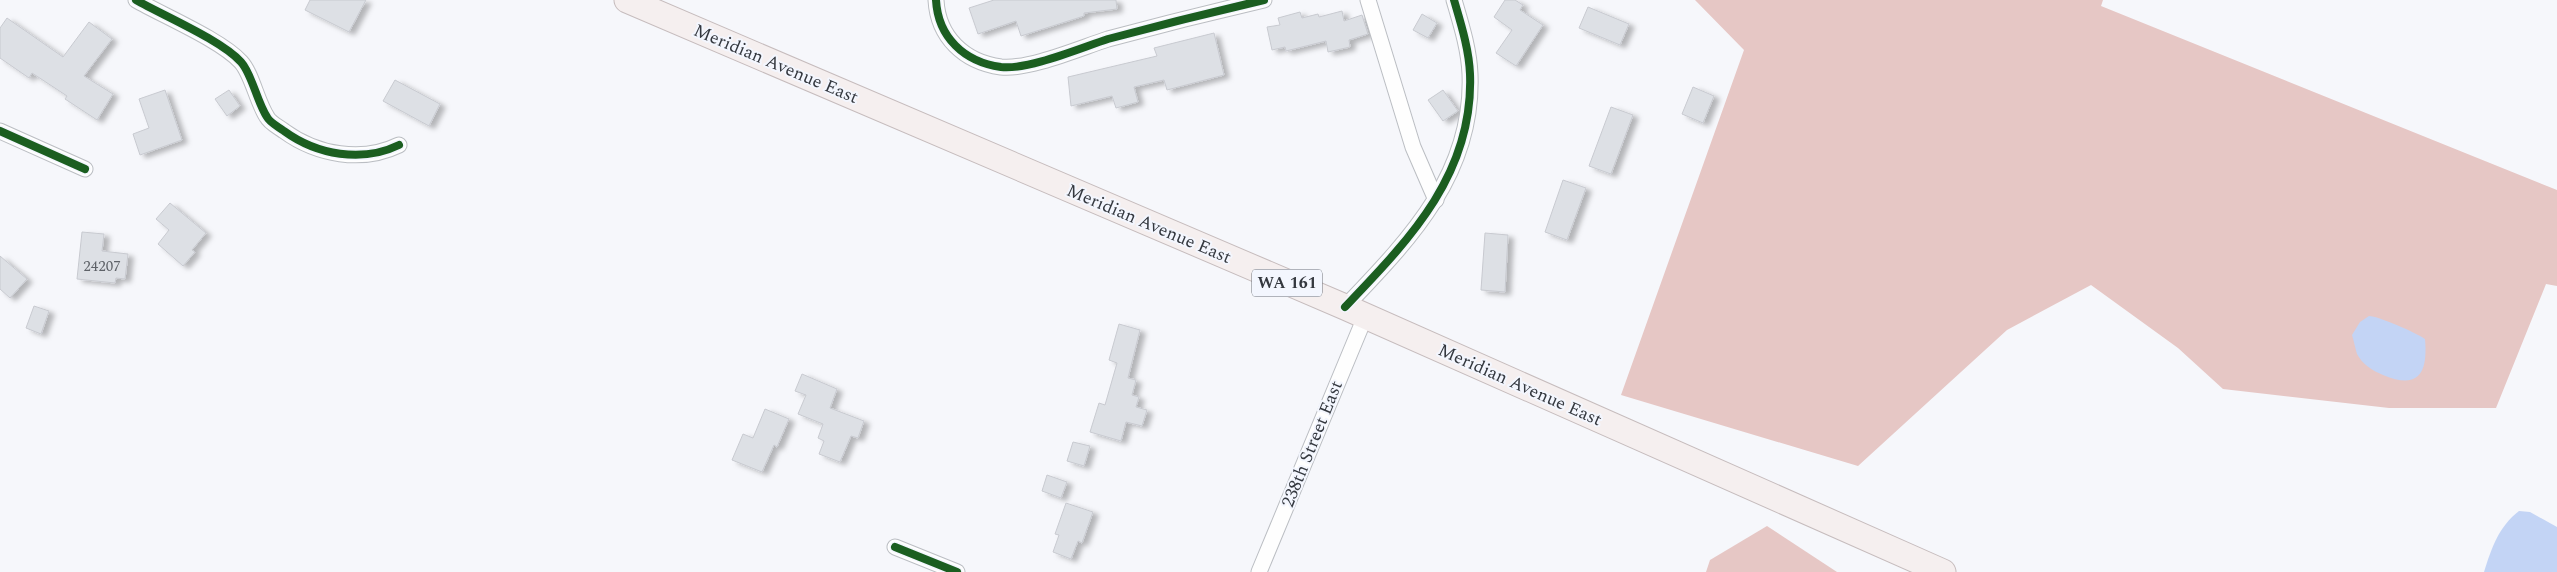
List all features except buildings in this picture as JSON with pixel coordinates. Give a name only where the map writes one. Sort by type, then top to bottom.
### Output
[{"type":"main road","name":"Meridian Avenue East","points":[[627,0],[1355,312],[1944,572]]},
{"type":"street","points":[[136,0],[226,50],[242,63],[268,119],[296,140],[322,151],[340,155],[361,155],[388,151],[399,145]]},
{"type":"street","points":[[936,0],[938,19],[944,32],[958,50],[981,61],[1002,67],[1028,65],[1125,35],[1264,0]]},
{"type":"street","points":[[1368,0],[1413,148],[1436,200]]},
{"type":"street","points":[[1355,312],[1385,265],[1436,200],[1459,153],[1470,102],[1470,73],[1466,42],[1454,0]]},
{"type":"street","points":[[0,131],[86,169]]},
{"type":"street","name":"238th Street East","points":[[1259,572],[1355,312]]},
{"type":"street","points":[[895,547],[957,572]]},
{"type":"shaded area","points":[[1695,0],[2103,0],[2101,6],[2557,190],[2557,286],[2546,284],[2496,408],[2389,408],[2223,389],[2178,348],[2091,285],[2007,330],[1858,466],[1621,395],[1744,50]]},
{"type":"shaded area","points":[[1767,526],[1837,572],[1706,572],[1710,560]]},
{"type":"water","points":[[2369,316],[2397,325],[2425,339],[2425,361],[2419,375],[2413,379],[2395,379],[2375,371],[2362,361],[2357,354],[2352,335],[2360,322]]},
{"type":"water","points":[[2519,511],[2530,512],[2557,527],[2557,572],[2484,572],[2501,531]]},
{"type":"cycle path","points":[[136,0],[206,37],[232,54],[245,67],[268,119],[297,139],[325,151],[355,155],[385,151],[399,145]]},
{"type":"cycle path","points":[[936,0],[942,25],[955,46],[976,60],[1001,67],[1040,62],[1108,39],[1264,0]]},
{"type":"cycle path","points":[[1345,307],[1414,230],[1433,203],[1449,174],[1461,143],[1468,110],[1470,74],[1462,27],[1454,0]]},
{"type":"cycle path","points":[[0,131],[85,169]]},
{"type":"cycle path","points":[[895,547],[957,572]]}]
